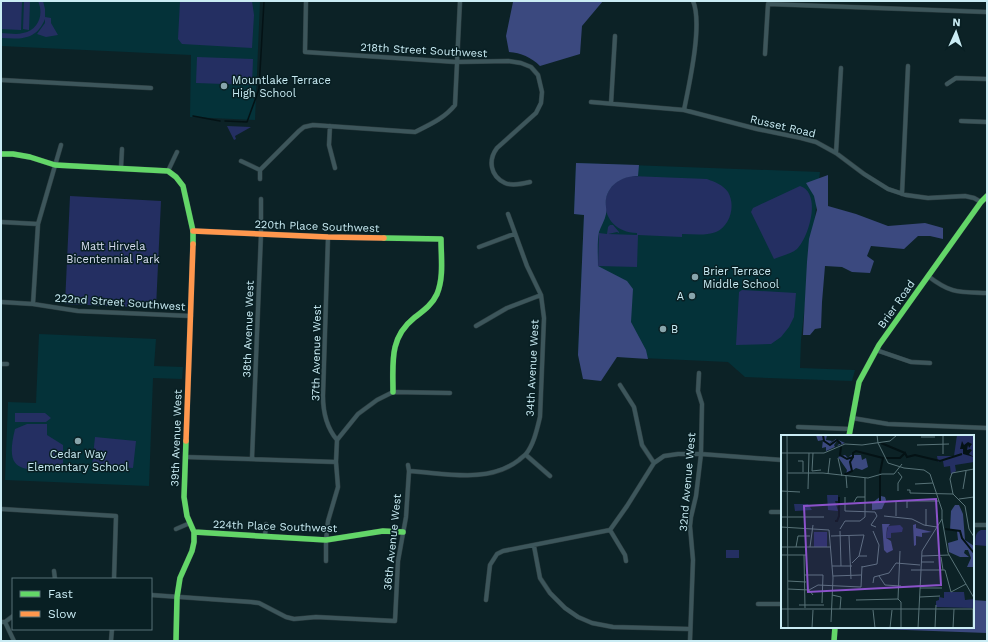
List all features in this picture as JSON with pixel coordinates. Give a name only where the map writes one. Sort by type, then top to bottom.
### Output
[{"type":"street","name":"218th Street Southwest","points":[[306,1],[305,52],[456,62],[508,62],[520,63],[531,68],[538,75],[542,92],[541,103],[536,114],[497,148],[492,154],[490,163],[493,173],[505,183],[518,185],[530,182]]},
{"type":"street","points":[[260,179],[260,170],[304,127],[313,125],[415,132],[450,112],[455,105],[460,1]]},
{"type":"street","points":[[684,110],[695,42],[696,8],[693,1]]},
{"type":"street","points":[[765,54],[768,4],[987,12]]},
{"type":"street","points":[[611,104],[615,36]]},
{"type":"street","points":[[902,194],[908,66]]},
{"type":"street","points":[[836,153],[840,68]]},
{"type":"street","points":[[947,84],[956,78],[987,79]]},
{"type":"street","points":[[1,80],[151,88]]},
{"type":"street","name":"Russet Road","points":[[591,102],[684,110],[757,129],[816,142],[836,153],[870,178],[888,189],[902,194],[928,198],[965,196],[974,198],[980,202]]},
{"type":"street","points":[[961,121],[987,122]]},
{"type":"street","points":[[330,126],[329,145],[335,168]]},
{"type":"street","points":[[33,304],[38,224],[61,145]]},
{"type":"street","points":[[121,168],[122,149]]},
{"type":"street","points":[[1,154],[13,154],[30,157],[55,164],[168,171],[177,152]]},
{"type":"street","points":[[241,161],[260,170]]},
{"type":"street","name":"39th Avenue West","points":[[168,171],[176,177],[183,186],[194,231],[184,497],[187,516],[194,532]]},
{"type":"street","name":"Brier Road","points":[[849,435],[861,377],[876,350],[980,202],[987,196]]},
{"type":"street","name":"38th Avenue West","points":[[252,459],[261,199]]},
{"type":"street","name":"34th Avenue West","points":[[508,214],[514,234],[541,295],[544,318],[540,417],[536,432],[526,455]]},
{"type":"street","points":[[1,222],[38,224]]},
{"type":"street","name":"220th Place Southwest","points":[[194,231],[328,237],[441,239],[441,280],[439,287],[428,308],[414,317],[400,333],[393,356],[392,392]]},
{"type":"street","points":[[479,248],[514,234]]},
{"type":"street","name":"37th Avenue West","points":[[328,237],[323,396],[324,412],[328,425],[331,433],[337,440]]},
{"type":"street","points":[[928,276],[948,290],[957,292],[987,292]]},
{"type":"street","points":[[476,326],[507,308],[541,295]]},
{"type":"street","name":"222nd Street Southwest","points":[[1,302],[33,304],[78,311],[191,316]]},
{"type":"street","points":[[876,350],[911,362],[930,363]]},
{"type":"street","points":[[1,364],[7,364]]},
{"type":"street","name":"32nd Avenue West","points":[[690,641],[693,560],[690,526],[696,496],[701,454],[702,404],[698,391],[699,373]]},
{"type":"street","points":[[620,385],[634,407],[642,445],[654,463]]},
{"type":"street","points":[[326,561],[328,521],[338,487],[336,462],[337,440],[358,414],[392,392],[450,393]]},
{"type":"street","points":[[852,418],[888,424],[987,428]]},
{"type":"street","points":[[798,427],[850,429]]},
{"type":"street","points":[[486,600],[490,565],[497,554],[503,551],[610,530],[654,463],[664,456],[678,454],[701,454],[781,460]]},
{"type":"street","points":[[409,471],[464,475],[488,473],[501,471],[526,455],[550,476]]},
{"type":"street","points":[[185,457],[336,462]]},
{"type":"street","name":"36th Avenue West","points":[[178,597],[251,602],[294,619],[316,617],[395,621],[398,561],[406,517],[409,471],[408,465]]},
{"type":"street","points":[[1,509],[116,516],[114,578]]},
{"type":"street","points":[[771,512],[781,512]]},
{"type":"street","points":[[176,528],[190,523]]},
{"type":"street","points":[[265,536],[266,524]]},
{"type":"street","points":[[974,525],[987,525]]},
{"type":"street","name":"224th Place Southwest","points":[[194,532],[326,540],[389,530],[403,532]]},
{"type":"street","points":[[610,530],[625,555],[626,561]]},
{"type":"street","points":[[176,641],[180,578],[192,551],[194,532]]},
{"type":"street","points":[[534,546],[540,578],[550,593],[565,608],[578,617],[592,623],[613,627],[690,629]]},
{"type":"street","points":[[54,571],[55,578]]},
{"type":"street","points":[[152,596],[178,597]]},
{"type":"street","points":[[758,604],[781,604]]},
{"type":"street","points":[[12,617],[3,622],[14,641]]},
{"type":"street","points":[[834,628],[834,641]]},
{"type":"street","points":[[111,641],[112,630]]},
{"type":"shaded area","name":"Mountlake Terrace High School","points":[[1,1],[260,1],[255,120],[190,117],[191,55],[1,46]]},
{"type":"shaded area","points":[[514,1],[603,1],[582,26],[580,54],[540,66],[526,56],[509,52],[506,36]]},
{"type":"shaded area","name":"Brier Terrace Middle School","points":[[576,163],[820,172],[801,340],[800,368],[855,370],[852,381],[745,377],[728,362],[578,355],[584,215],[574,214]]},
{"type":"shaded area","points":[[576,163],[639,165],[638,176],[623,179],[614,185],[608,193],[606,201],[606,214],[598,236],[598,266],[627,281],[633,289],[631,322],[646,350],[648,359],[617,357],[601,381],[583,379],[578,355],[584,215],[574,214]]},
{"type":"shaded area","points":[[828,175],[828,206],[856,214],[888,226],[925,223],[943,228],[943,239],[930,236],[918,236],[904,249],[871,246],[867,256],[874,261],[870,273],[852,272],[842,267],[825,266],[821,328],[815,329],[810,335],[803,335],[809,239],[817,210],[814,196],[806,183]]},
{"type":"shaded area","name":"Cedar Way Elementary School","points":[[39,334],[156,339],[154,366],[183,367],[182,379],[153,378],[149,486],[5,480],[8,402],[36,403]]},
{"type":"shaded area","points":[[974,600],[987,601],[987,633],[879,629],[974,628]]},
{"type":"green space","points":[[1,1],[22,1],[21,30],[1,29]]},
{"type":"green space","points":[[24,1],[30,1],[29,30],[23,29]]},
{"type":"green space","points":[[38,1],[43,1],[45,17],[51,18],[51,23],[58,35],[46,37],[37,34],[45,23],[45,19],[37,31],[32,35],[15,39],[1,38],[1,33],[20,34],[33,29],[39,21],[40,16],[40,6]]},
{"type":"green space","points":[[180,1],[252,1],[254,15],[252,48],[182,44],[178,39]]},
{"type":"green space","points":[[197,57],[253,59],[252,85],[196,83]]},
{"type":"green space","points":[[227,126],[251,127],[235,136],[236,139],[234,140]]},
{"type":"green space","points":[[631,176],[707,179],[716,183],[728,192],[730,197],[731,209],[728,220],[721,229],[708,234],[682,234],[682,237],[638,235],[637,267],[598,266],[599,233],[607,234],[608,227],[613,225],[619,233],[608,234],[637,235],[637,233],[624,231],[614,225],[608,216],[606,207],[606,197],[611,188],[619,180]]},
{"type":"green space","points":[[800,186],[807,190],[812,206],[806,235],[795,251],[774,259],[751,212],[753,208]]},
{"type":"green space","name":"Matt Hirvela Bicentennial Park","points":[[70,196],[161,201],[156,308],[65,304]]},
{"type":"green space","points":[[742,290],[796,293],[794,317],[789,327],[781,337],[771,344],[736,345],[739,292]]},
{"type":"green space","points":[[15,413],[45,413],[51,418],[46,422],[15,422]]},
{"type":"green space","points":[[27,424],[47,424],[47,435],[63,445],[63,467],[58,471],[26,469],[14,462],[12,444],[15,429]]},
{"type":"green space","points":[[95,437],[136,441],[133,468],[92,465]]},
{"type":"green space","points":[[981,530],[987,530],[987,546],[975,545],[976,534]]},
{"type":"green space","points":[[726,550],[739,550],[739,558],[726,558]]},
{"type":"waterway","points":[[225,121],[247,122],[259,89],[264,1]]},
{"type":"waterway","points":[[193,116],[220,121]]},
{"type":"traffic: fast","points":[[1,154],[13,154],[30,157],[55,165],[168,171],[176,177],[183,186],[193,231],[193,244]]},
{"type":"traffic: fast","points":[[849,435],[859,382],[879,345],[981,202],[987,196]]},
{"type":"traffic: fast","points":[[384,238],[441,239],[441,281],[437,294],[430,305],[414,318],[400,334],[394,352],[393,392]]},
{"type":"traffic: fast","points":[[176,641],[177,597],[180,578],[192,551],[194,542],[194,532],[187,516],[184,497],[186,441]]},
{"type":"traffic: fast","points":[[194,532],[326,540],[383,531],[403,532]]},
{"type":"traffic: fast","points":[[834,641],[835,628]]},
{"type":"traffic: slow","points":[[193,231],[384,238]]},
{"type":"traffic: slow","points":[[186,441],[193,244]]},
{"type":"place","name":"Mountlake Terrace High School","points":[[224,86]]},
{"type":"place","name":"Brier Terrace Middle School","points":[[695,277]]},
{"type":"place","name":"A","points":[[692,296]]},
{"type":"place","name":"B","points":[[663,329]]},
{"type":"place","name":"Cedar Way Elementary School","points":[[78,441]]}]
